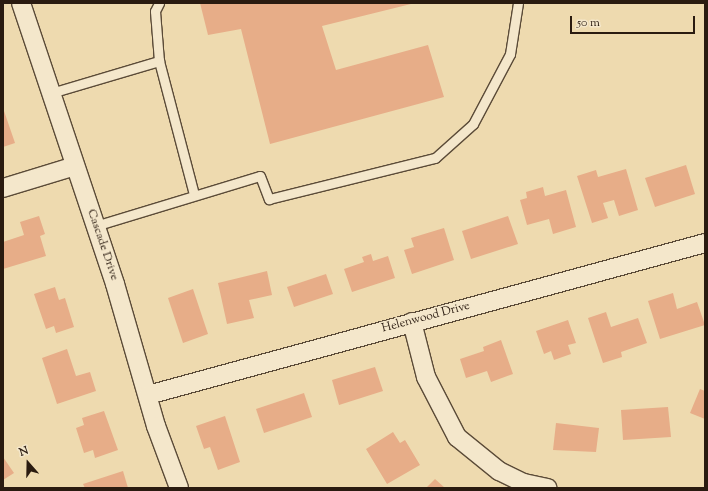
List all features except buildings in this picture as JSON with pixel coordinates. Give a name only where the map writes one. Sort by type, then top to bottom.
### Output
[{"type":"street","name":"Cascade Drive","points":[[21,3],[95,226],[179,488]]},
{"type":"street","points":[[3,188],[75,166]]},
{"type":"street","name":"Helenwood Drive","points":[[148,395],[705,243]]},
{"type":"street","points":[[412,322],[426,377],[457,438],[499,471],[524,483],[547,488]]},
{"type":"lane","points":[[159,3],[155,11],[159,61],[194,194]]},
{"type":"lane","points":[[95,226],[194,194],[260,176],[269,199],[435,158],[473,124],[510,54],[518,3]]},
{"type":"lane","points":[[51,92],[159,61]]}]
